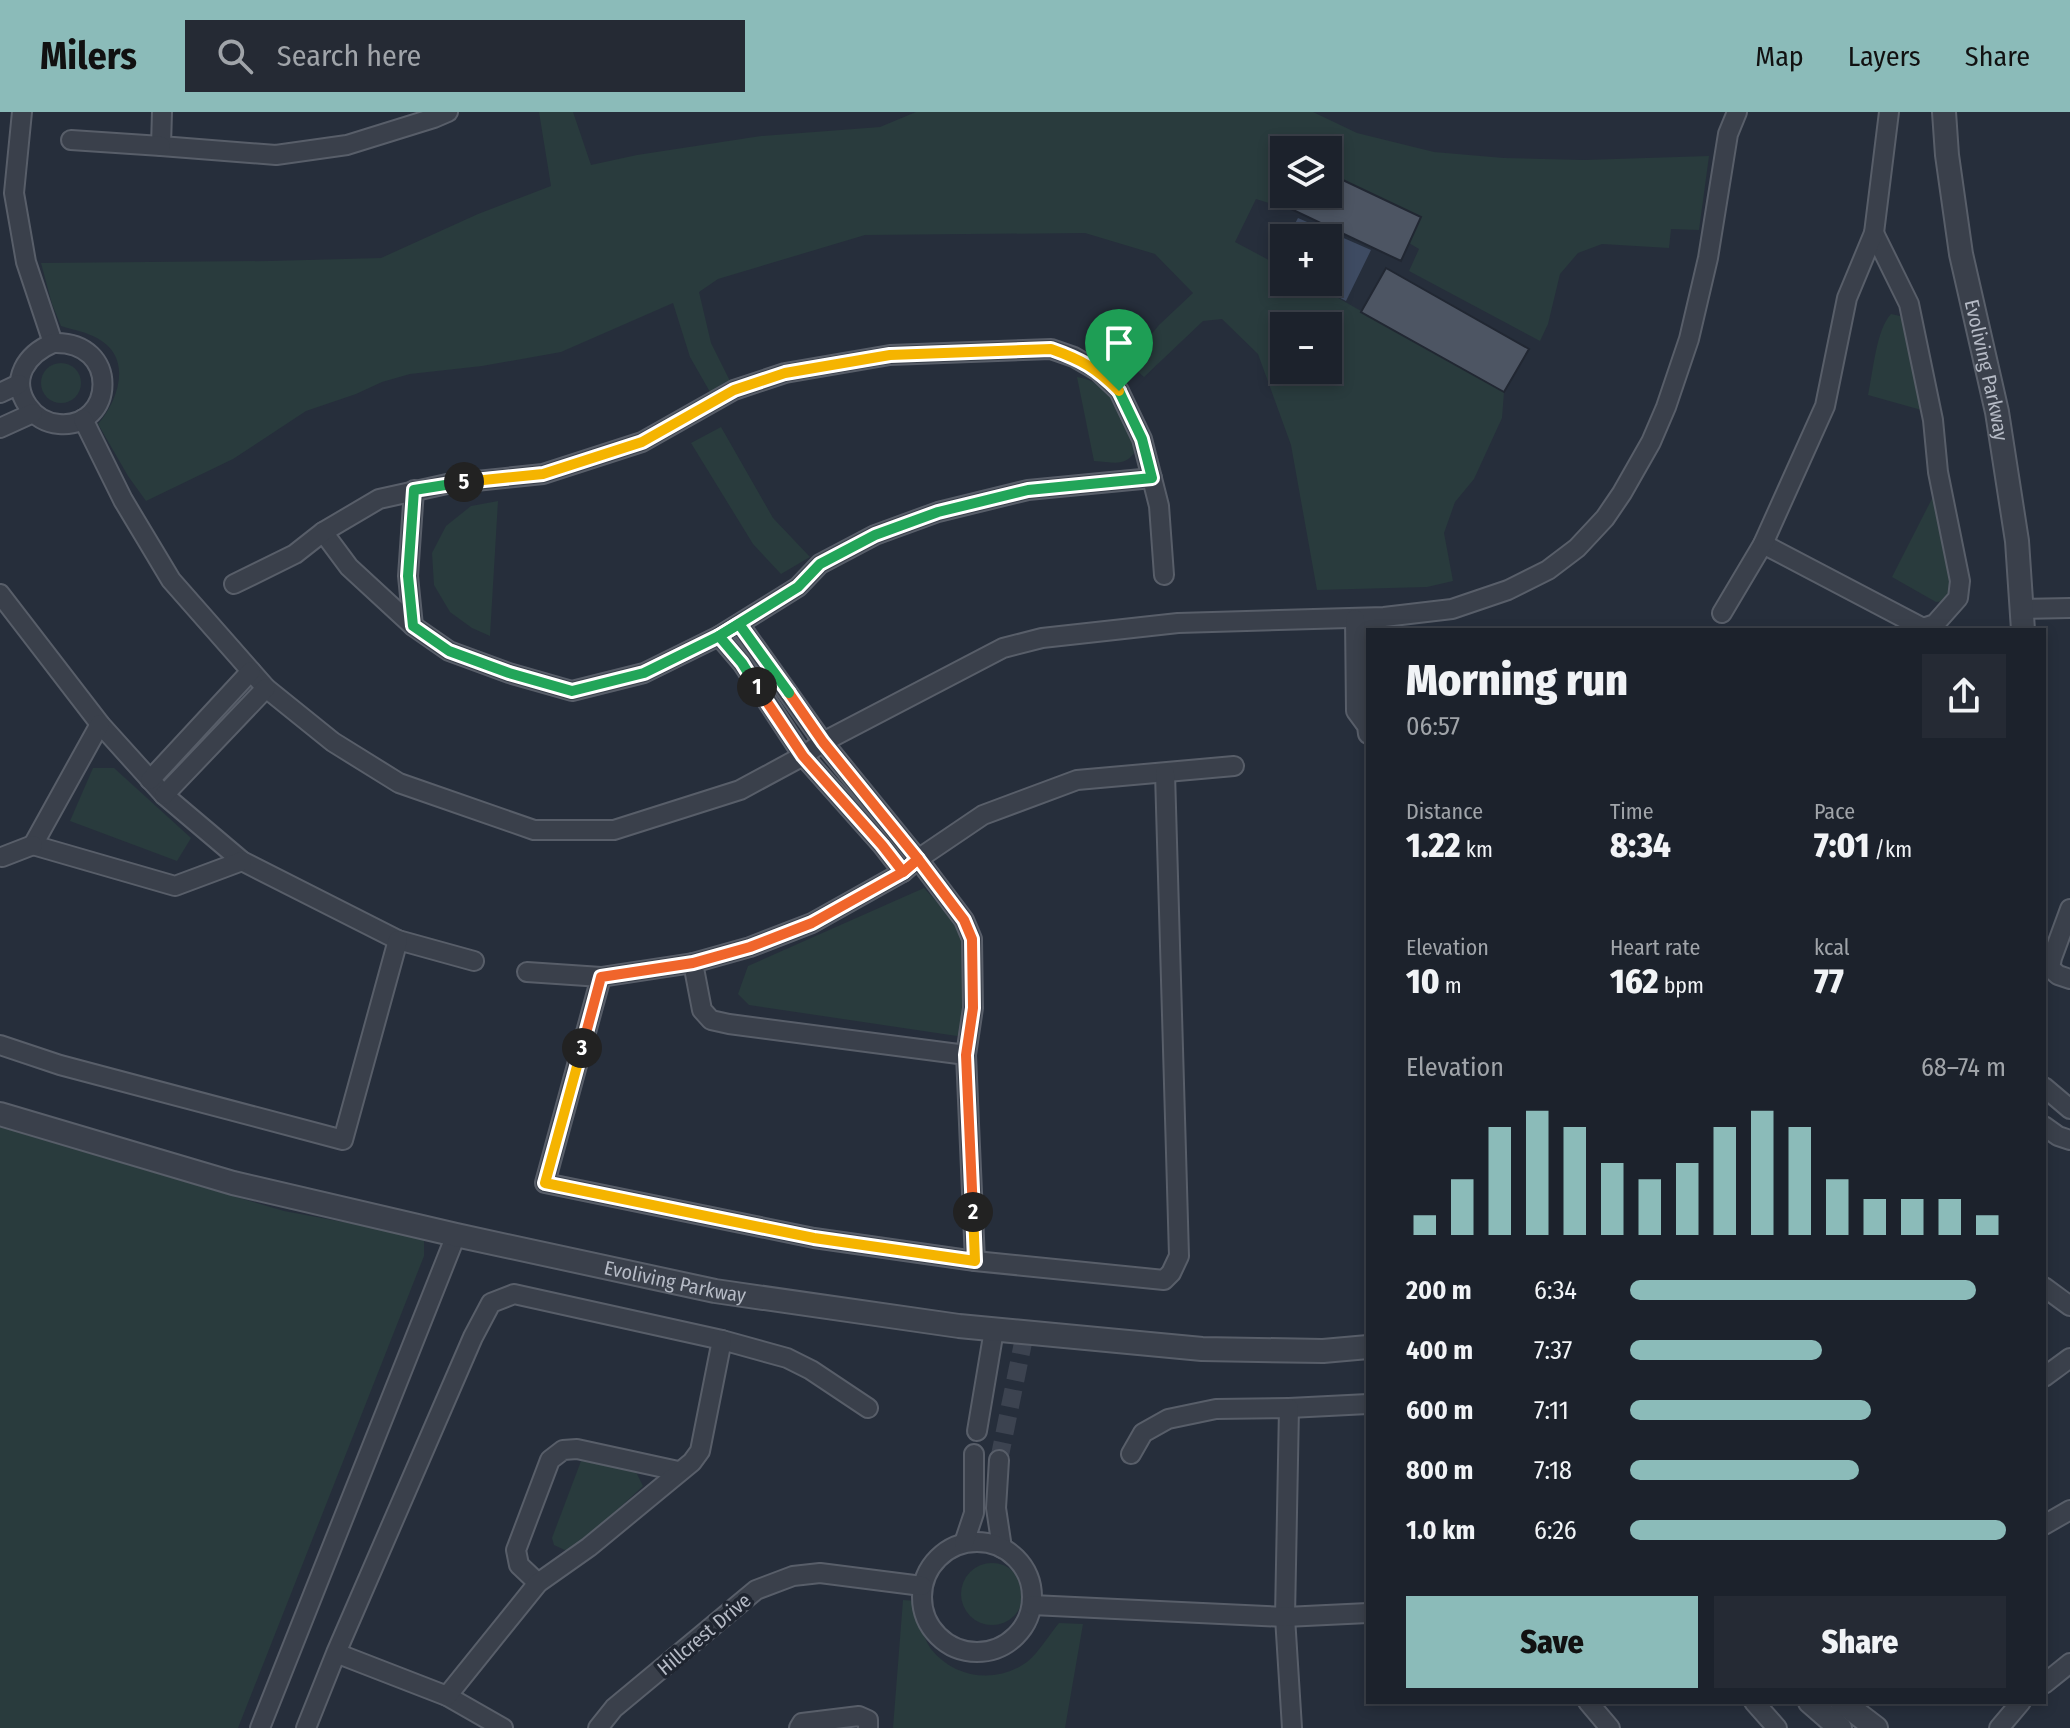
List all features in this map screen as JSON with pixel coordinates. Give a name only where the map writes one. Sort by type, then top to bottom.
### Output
[{"type":"street","points":[[22,112],[8,173],[7,194],[53,343]]},
{"type":"street","points":[[161,146],[162,112]]},
{"type":"street","points":[[71,140],[276,155],[347,145],[448,112]]},
{"type":"street","points":[[83,419],[123,500],[171,580],[266,688],[333,742],[399,783],[534,830],[614,830],[740,790],[823,742],[1003,648],[1042,638],[1178,623],[1355,619],[1384,624],[1452,609],[1508,590],[1548,570],[1577,548],[1605,518],[1651,442],[1685,350],[1708,258],[1728,134],[1737,112]]},
{"type":"street","points":[[1722,613],[1763,544],[1825,406],[1847,298],[1874,233],[1889,112]]},
{"type":"street","name":"Evoliving Parkway","points":[[1944,112],[1961,254],[1997,412],[2017,541],[2023,619]]},
{"type":"street","points":[[1763,544],[1923,628],[1935,624],[1958,598],[1960,581],[1938,472],[1933,420],[1909,304],[1874,233]]},
{"type":"street","points":[[53,343],[78,346],[89,353],[102,375],[100,400],[93,411],[70,424],[42,420],[33,413],[25,403],[19,384],[30,358],[53,343]]},
{"type":"street","points":[[234,584],[295,554],[323,532],[379,499],[447,484],[543,474],[642,442],[734,390],[785,373],[890,355],[1051,349],[1074,357],[1098,371],[1119,391],[1142,439],[1159,506],[1164,575]]},
{"type":"street","points":[[0,393],[19,384]]},
{"type":"street","points":[[0,428],[33,413]]},
{"type":"street","points":[[323,532],[349,567],[413,626],[449,651],[572,691],[644,673],[719,636],[798,587],[820,564],[875,535],[938,512],[1028,490],[1152,478]]},
{"type":"street","points":[[413,626],[408,576],[414,490]]},
{"type":"street","points":[[0,594],[100,724],[150,780],[242,861],[398,940],[474,961]]},
{"type":"street","points":[[2023,619],[2070,608]]},
{"type":"street","points":[[1355,619],[1356,711],[1366,725]]},
{"type":"street","points":[[739,624],[823,742],[964,920],[972,939],[973,1008],[966,1055],[975,1261]]},
{"type":"street","points":[[719,636],[742,663],[803,756],[903,872]]},
{"type":"street","points":[[150,780],[251,671]]},
{"type":"street","points":[[164,795],[266,688]]},
{"type":"street","points":[[33,845],[100,724]]},
{"type":"street","points":[[527,972],[601,977],[693,963],[750,947],[812,923],[903,872],[983,815],[1077,780],[1234,766]]},
{"type":"street","points":[[601,977],[545,1183],[814,1238],[975,1261],[1164,1280],[1179,1256],[1165,773]]},
{"type":"street","points":[[2,857],[33,845],[175,886],[242,861]]},
{"type":"street","points":[[2070,909],[2050,968],[2070,979]]},
{"type":"street","points":[[0,1045],[60,1065],[343,1140],[398,940]]},
{"type":"street","points":[[693,963],[702,1010],[711,1020],[966,1055]]},
{"type":"street","points":[[2046,1089],[2070,1109]]},
{"type":"street","name":"Evoliving Parkway","points":[[0,1114],[233,1183],[715,1291],[994,1330],[1202,1349],[1323,1351],[1366,1347]]},
{"type":"street","points":[[2046,1127],[2070,1140]]},
{"type":"street","points":[[260,1728],[456,1235]]},
{"type":"street","points":[[2046,1288],[2070,1306]]},
{"type":"street","points":[[306,1728],[473,1337],[491,1303],[514,1294],[722,1340],[787,1358],[868,1408]]},
{"type":"street","points":[[977,1431],[994,1330]]},
{"type":"street","points":[[447,1696],[538,1583],[589,1547],[692,1462],[700,1451],[722,1340]]},
{"type":"street","points":[[2046,1376],[2070,1358]]},
{"type":"street","points":[[1131,1454],[1143,1433],[1168,1419],[1216,1409],[1366,1404]]},
{"type":"street","points":[[1289,1408],[1285,1617],[1292,1728]]},
{"type":"street","points":[[538,1583],[519,1565],[516,1550],[550,1460],[563,1450],[577,1449],[678,1471]]},
{"type":"street","points":[[964,1543],[974,1513],[974,1454]]},
{"type":"street","points":[[999,1460],[996,1508],[1002,1548]]},
{"type":"street","points":[[2046,1524],[2070,1510]]},
{"type":"street","points":[[964,1543],[990,1544],[1002,1548],[1022,1566],[1029,1578],[1032,1605],[1022,1629],[1001,1647],[989,1651],[961,1650],[937,1637],[929,1626],[921,1600],[922,1586],[933,1563],[942,1554],[964,1543]]},
{"type":"street","name":"Hillcrest Drive","points":[[598,1728],[614,1708],[756,1590],[793,1576],[820,1573],[922,1586]]},
{"type":"street","points":[[1032,1605],[1285,1617],[1366,1613]]},
{"type":"street","points":[[336,1653],[447,1696],[503,1728]]},
{"type":"street","points":[[2046,1682],[2070,1663]]},
{"type":"street","points":[[1590,1704],[1610,1728]]},
{"type":"street","points":[[1756,1704],[1777,1728]]},
{"type":"street","points":[[1812,1704],[1840,1728]]},
{"type":"street","points":[[1845,1704],[1876,1728]]},
{"type":"street","points":[[1999,1728],[2019,1704]]},
{"type":"street","points":[[799,1728],[802,1723],[859,1716],[868,1720],[868,1728]]},
{"type":"shaded area","points":[[539,112],[573,112],[591,165],[761,136],[880,127],[916,112],[1313,112],[1357,133],[1434,152],[1584,160],[1709,156],[1699,230],[1671,229],[1669,248],[1602,244],[1578,253],[1560,274],[1548,324],[1540,341],[1409,271],[1419,249],[1409,243],[1421,217],[1342,180],[1342,136],[1270,136],[1270,203],[1256,199],[1235,242],[1270,261],[1270,296],[1335,296],[1504,392],[1502,418],[1474,479],[1455,502],[1444,533],[1453,581],[1427,587],[1317,590],[1291,445],[1258,354],[1222,319],[1203,321],[1144,377],[1128,363],[1159,325],[1193,293],[1155,254],[1085,233],[865,235],[718,279],[699,292],[711,343],[730,381],[710,392],[690,357],[673,303],[561,352],[482,366],[410,374],[382,382],[306,411],[233,459],[146,501],[98,424],[112,403],[119,379],[115,356],[97,338],[61,326],[41,263],[381,258],[478,214],[551,186]]},
{"type":"shaded area","points":[[1891,314],[1900,316],[1909,328],[1925,411],[1868,395],[1878,341]]},
{"type":"shaded area","points":[[61,363],[75,369],[81,383],[75,397],[61,403],[47,397],[41,383],[47,369]]},
{"type":"shaded area","points":[[1077,377],[1100,386],[1116,404],[1137,449],[1128,459],[1119,462],[1094,461]]},
{"type":"shaded area","points":[[721,427],[773,518],[810,557],[781,574],[753,544],[691,443]]},
{"type":"shaded area","points":[[1942,479],[1956,580],[1948,601],[1936,602],[1892,577]]},
{"type":"shaded area","points":[[498,501],[490,636],[472,628],[450,612],[434,585],[432,553],[446,526],[471,506]]},
{"type":"shaded area","points":[[93,768],[114,768],[191,838],[177,861],[70,821]]},
{"type":"shaded area","points":[[924,888],[968,936],[965,1032],[957,1036],[749,1005],[738,994],[748,966]]},
{"type":"shaded area","points":[[0,1127],[284,1211],[424,1237],[424,1256],[238,1728],[0,1728]]},
{"type":"shaded area","points":[[581,1461],[635,1470],[643,1486],[571,1553],[554,1545],[552,1538]]},
{"type":"shaded area","points":[[992,1563],[1014,1572],[1023,1594],[1014,1616],[992,1625],[970,1616],[961,1594],[970,1572]]},
{"type":"shaded area","points":[[903,1600],[918,1601],[925,1638],[931,1649],[952,1667],[977,1675],[1003,1673],[1027,1662],[1059,1623],[1083,1624],[1065,1728],[893,1728]]},
{"type":"water","points":[[1298,218],[1312,224],[1295,224]]},
{"type":"water","points":[[1342,237],[1371,250],[1346,301],[1337,296],[1342,296]]},
{"type":"building","points":[[1342,180],[1421,217],[1401,261],[1342,233],[1342,224],[1323,224],[1291,209],[1342,208]]},
{"type":"building","points":[[1386,268],[1529,349],[1504,392],[1361,312]]},
{"type":"tunnel","points":[[999,1460],[1025,1333]]},
{"type":"route","points":[[1119,391],[1098,371],[1074,357],[1051,349],[890,355],[785,373],[734,390],[642,442],[543,474],[414,490],[408,576],[413,626],[449,651],[572,691],[644,673],[719,636],[739,624],[823,742],[918,859],[903,872],[812,923],[750,947],[693,963],[601,977],[545,1183],[814,1238],[975,1261],[966,1055],[973,1008],[972,939],[964,920],[918,859],[903,872],[803,756],[742,663],[719,636],[798,587],[820,564],[875,535],[938,512],[1028,490],[1152,478],[1142,439],[1119,391]]}]
